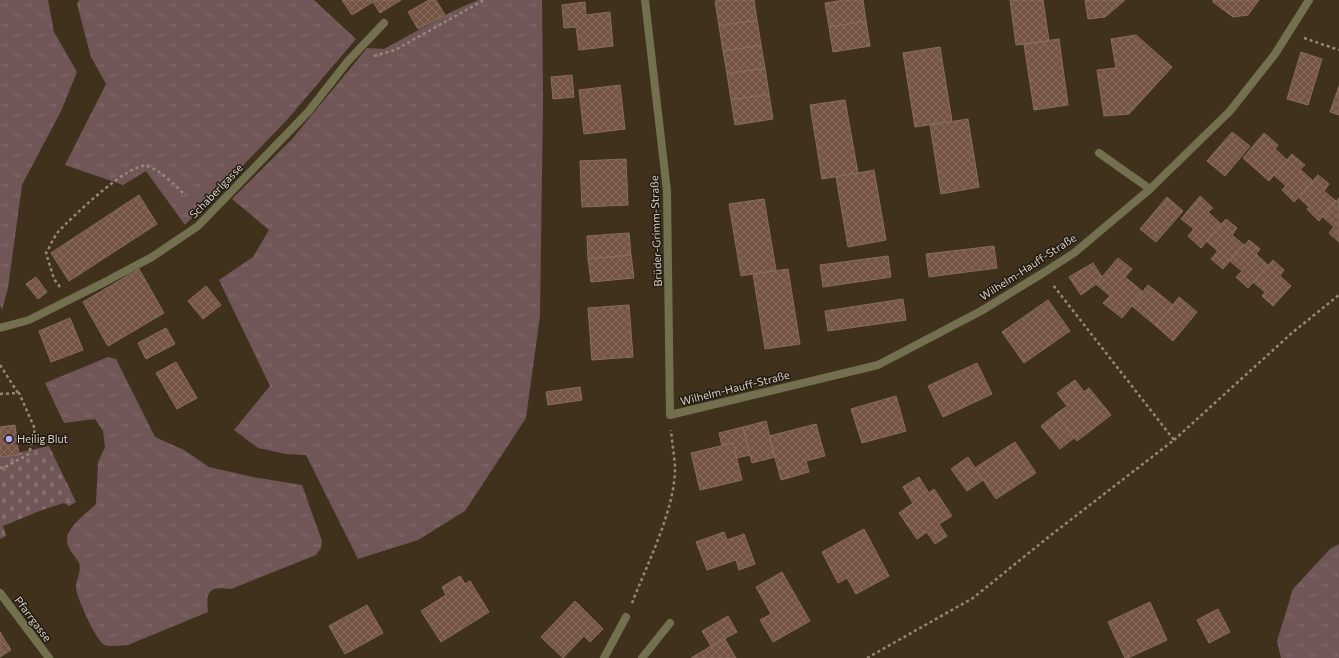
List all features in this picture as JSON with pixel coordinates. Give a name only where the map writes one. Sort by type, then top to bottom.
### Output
[{"type":"street","name":"Brüder-Grimm-Straße","points":[[645,0],[667,191],[670,415]]},
{"type":"street","name":"Wilhelm-Hauff-Straße","points":[[670,415],[878,365],[981,311],[1074,253],[1150,189],[1230,111],[1275,54],[1309,0]]},
{"type":"street","name":"Schaberlgasse","points":[[0,328],[29,320],[70,300],[152,257],[198,226],[308,112],[348,61],[384,23]]},
{"type":"street","points":[[1099,153],[1150,189]]},
{"type":"street","name":"Pfarrgasse","points":[[0,592],[49,658]]},
{"type":"street","points":[[604,658],[626,617]]},
{"type":"street","points":[[642,658],[670,622]]},
{"type":"path","points":[[396,50],[484,0]]},
{"type":"path","points":[[1288,33],[1339,50]]},
{"type":"path","points":[[70,300],[54,279],[46,253],[57,233],[99,193],[136,167],[146,166],[154,169],[186,195]]},
{"type":"path","points":[[1043,273],[1174,440]]},
{"type":"path","points":[[867,658],[973,598],[1051,535],[1174,440],[1293,332],[1339,295]]},
{"type":"path","points":[[0,365],[19,393],[35,429],[29,454],[7,466],[0,468]]},
{"type":"path","points":[[0,394],[19,393]]},
{"type":"path","points":[[626,617],[664,522],[672,494],[675,467],[670,415]]},
{"type":"green space","points":[[0,0],[48,0],[54,32],[77,72],[61,111],[22,185],[8,288],[2,310],[0,305]]},
{"type":"green space","points":[[79,0],[314,0],[356,39],[286,121],[185,225],[146,171],[123,185],[65,165],[106,84],[91,57],[77,4]]},
{"type":"green space","points":[[478,0],[542,0],[543,101],[540,316],[526,418],[465,511],[418,540],[358,559],[306,455],[286,454],[258,448],[234,430],[270,386],[219,280],[253,257],[269,230],[232,199],[292,139],[367,48],[384,49],[453,11]]},
{"type":"green space","points":[[108,357],[116,359],[155,437],[184,450],[209,467],[253,477],[302,485],[322,541],[321,548],[316,555],[231,589],[213,589],[208,595],[208,612],[128,645],[112,646],[103,644],[100,641],[83,608],[76,587],[80,565],[69,548],[67,542],[68,534],[74,525],[96,504],[98,462],[105,447],[103,431],[95,419],[64,423],[45,383]]},
{"type":"green space","name":"Heilig Blut","points":[[49,446],[76,502],[69,506],[64,503],[42,510],[3,526],[6,536],[0,539],[0,457]]},
{"type":"green space","points":[[1339,544],[1339,658],[1281,658],[1277,641],[1293,589],[1330,549]]},
{"type":"building","points":[[342,0],[401,0],[380,13],[373,2],[352,15]]},
{"type":"building","points":[[429,0],[436,0],[445,15],[418,29],[408,12]]},
{"type":"building","points":[[754,0],[757,20],[719,26],[715,1]]},
{"type":"building","points":[[844,0],[863,0],[866,21],[829,27],[825,3]]},
{"type":"building","points":[[1010,0],[1043,0],[1049,41],[1016,45]]},
{"type":"building","points":[[1085,0],[1125,0],[1105,17],[1088,19]]},
{"type":"building","points":[[1213,0],[1259,0],[1248,15],[1233,17],[1213,2]]},
{"type":"building","points":[[585,2],[586,15],[610,12],[613,46],[579,50],[576,27],[564,28],[562,5]]},
{"type":"building","points":[[757,20],[761,45],[723,51],[719,26]]},
{"type":"building","points":[[866,21],[870,46],[833,52],[829,27]]},
{"type":"building","points":[[1136,35],[1172,67],[1129,114],[1104,116],[1097,70],[1116,68],[1111,39]]},
{"type":"building","points":[[1059,39],[1068,105],[1034,110],[1024,44]]},
{"type":"building","points":[[761,45],[765,68],[727,74],[723,51]]},
{"type":"building","points":[[940,47],[952,121],[915,127],[903,53]]},
{"type":"building","points":[[1301,52],[1322,59],[1308,105],[1287,99]]},
{"type":"building","points":[[765,68],[769,94],[731,100],[727,74]]},
{"type":"building","points":[[572,75],[574,97],[553,99],[551,77]]},
{"type":"building","points":[[620,85],[625,129],[584,134],[579,90]]},
{"type":"building","points":[[1339,86],[1339,115],[1330,112]]},
{"type":"building","points":[[769,94],[773,119],[735,125],[731,100]]},
{"type":"building","points":[[845,100],[858,173],[822,179],[810,105]]},
{"type":"building","points":[[968,119],[979,187],[941,194],[930,125]]},
{"type":"building","points":[[1232,132],[1250,146],[1225,176],[1207,161]]},
{"type":"building","points":[[1264,133],[1278,145],[1275,149],[1287,160],[1269,181],[1243,158]]},
{"type":"building","points":[[1292,154],[1305,165],[1300,169],[1313,181],[1294,202],[1282,190],[1286,186],[1274,175]]},
{"type":"building","points":[[626,159],[628,205],[582,207],[580,161]]},
{"type":"building","points":[[874,170],[886,240],[848,247],[836,177]]},
{"type":"building","points":[[1318,175],[1329,184],[1324,191],[1336,201],[1319,221],[1307,209],[1309,207],[1298,197]]},
{"type":"building","points":[[139,195],[157,224],[69,281],[51,253]]},
{"type":"building","points":[[1200,196],[1213,208],[1208,212],[1221,224],[1201,248],[1188,236],[1194,229],[1181,219]]},
{"type":"building","points":[[1167,197],[1183,211],[1156,242],[1140,229]]},
{"type":"building","points":[[1339,198],[1339,242],[1329,233],[1334,227],[1323,217]]},
{"type":"building","points":[[764,199],[776,270],[741,276],[729,204]]},
{"type":"building","points":[[1226,219],[1237,228],[1232,235],[1244,245],[1223,269],[1211,259],[1218,251],[1206,241]]},
{"type":"building","points":[[629,233],[631,255],[588,259],[587,236]]},
{"type":"building","points":[[1249,240],[1260,249],[1256,254],[1268,265],[1248,288],[1236,277],[1242,271],[1230,261]]},
{"type":"building","points":[[994,246],[997,268],[929,277],[926,254]]},
{"type":"building","points":[[631,255],[634,278],[591,282],[588,259]]},
{"type":"building","points":[[888,256],[891,277],[823,287],[820,265]]},
{"type":"building","points":[[1118,258],[1132,269],[1125,277],[1143,292],[1122,318],[1103,303],[1110,296],[1096,284]]},
{"type":"building","points":[[1273,260],[1284,270],[1280,276],[1291,286],[1273,306],[1262,296],[1265,292],[1253,282]]},
{"type":"building","points":[[1093,263],[1102,277],[1096,284],[1081,295],[1069,277]]},
{"type":"building","points":[[139,269],[164,313],[108,346],[83,302]]},
{"type":"building","points":[[788,269],[800,344],[765,349],[753,274]]},
{"type":"building","points":[[36,277],[47,292],[38,299],[26,284]]},
{"type":"building","points":[[1148,285],[1173,305],[1156,326],[1132,306]]},
{"type":"building","points":[[206,286],[221,305],[203,319],[188,301]]},
{"type":"building","points":[[1179,297],[1197,312],[1173,341],[1156,326]]},
{"type":"building","points":[[903,299],[906,320],[828,331],[825,311]]},
{"type":"building","points":[[1048,300],[1070,331],[1024,363],[1002,332]]},
{"type":"building","points":[[629,305],[633,357],[592,360],[588,308]]},
{"type":"building","points":[[70,318],[83,350],[51,362],[39,331]]},
{"type":"building","points":[[166,328],[175,344],[146,359],[138,343]]},
{"type":"building","points":[[176,362],[197,398],[177,409],[156,373]]},
{"type":"building","points":[[977,363],[992,394],[943,417],[928,386]]},
{"type":"building","points":[[1075,380],[1084,392],[1089,388],[1111,415],[1077,441],[1056,414],[1067,406],[1057,393]]},
{"type":"building","points":[[580,387],[582,400],[548,405],[546,392]]},
{"type":"building","points":[[896,396],[906,431],[862,443],[851,409]]},
{"type":"building","points":[[1056,414],[1074,438],[1060,449],[1041,426]]},
{"type":"building","points":[[766,421],[775,457],[752,463],[743,427]]},
{"type":"building","points":[[816,424],[825,456],[806,461],[809,472],[781,480],[769,436]]},
{"type":"building","name":"Heilig Blut","points":[[15,425],[19,455],[0,457],[0,427]]},
{"type":"building","points":[[743,427],[750,455],[737,458],[733,443],[722,446],[719,433]]},
{"type":"building","points":[[1015,442],[1036,473],[996,499],[975,468]]},
{"type":"building","points":[[733,443],[742,480],[700,490],[691,453]]},
{"type":"building","points":[[968,457],[983,480],[967,491],[951,469]]},
{"type":"building","points":[[919,477],[929,493],[934,489],[952,516],[939,524],[947,536],[935,544],[927,532],[917,539],[899,513],[913,503],[903,487]]},
{"type":"building","points":[[864,529],[889,576],[856,594],[847,578],[838,583],[822,552]]},
{"type":"building","points":[[724,532],[727,540],[744,534],[755,564],[739,570],[736,560],[707,570],[696,542]]},
{"type":"building","points":[[782,572],[810,621],[773,642],[760,620],[771,614],[756,587]]},
{"type":"building","points":[[460,576],[465,584],[470,581],[489,612],[441,642],[421,611],[446,595],[442,587]]},
{"type":"building","points":[[575,601],[603,629],[590,642],[584,636],[563,658],[541,637]]},
{"type":"building","points":[[1150,602],[1167,640],[1125,658],[1108,622]]},
{"type":"building","points":[[367,605],[383,633],[345,654],[329,626]]},
{"type":"building","points":[[1218,609],[1230,632],[1209,643],[1197,620]]},
{"type":"building","points":[[728,616],[737,632],[711,646],[702,631]]},
{"type":"building","points":[[0,632],[11,650],[0,657]]},
{"type":"building","points":[[725,639],[736,658],[691,658],[711,646]]},
{"type":"place","name":"Heilig Blut","points":[[9,439]]}]
